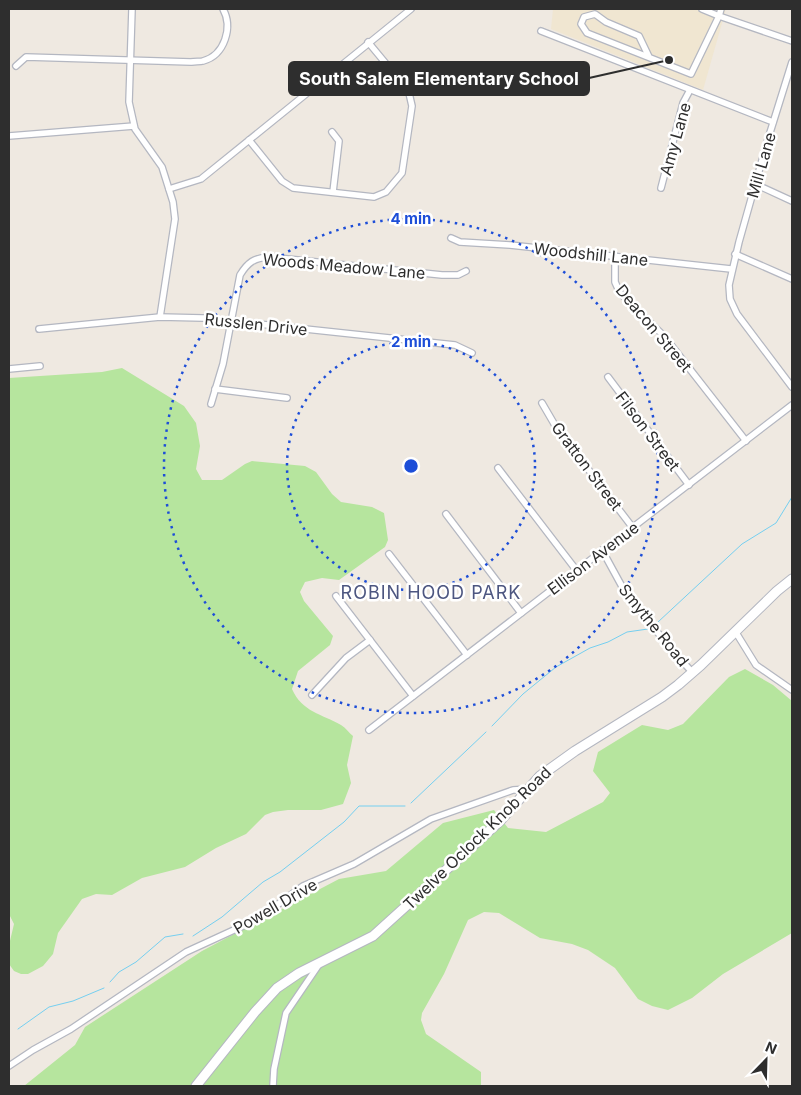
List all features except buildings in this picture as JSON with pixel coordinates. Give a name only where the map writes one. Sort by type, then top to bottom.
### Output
[{"type":"street","points":[[132,9],[129,102],[134,126],[162,167],[173,202],[175,220],[160,317]]},
{"type":"street","points":[[16,66],[26,57],[191,62],[204,60],[215,55],[227,36],[226,14],[222,9]]},
{"type":"street","points":[[169,189],[201,179],[411,9]]},
{"type":"street","points":[[702,9],[792,41]]},
{"type":"street","points":[[649,57],[639,36],[606,22],[595,14],[584,17],[581,24],[587,33],[691,74],[721,9]]},
{"type":"street","name":"Amy Lane","points":[[541,31],[773,122]]},
{"type":"street","points":[[249,140],[282,181],[293,188],[374,196],[386,192],[402,173],[412,106],[409,93],[368,42]]},
{"type":"street","name":"Mill Lane","points":[[792,62],[731,269],[729,292],[737,314],[792,387]]},
{"type":"street","name":"Amy Lane","points":[[661,188],[683,103],[690,90]]},
{"type":"street","points":[[9,136],[134,126]]},
{"type":"street","points":[[332,132],[339,141],[333,192]]},
{"type":"street","points":[[755,184],[792,201]]},
{"type":"street","name":"Woodshill Lane","points":[[451,238],[460,242],[510,245],[731,269]]},
{"type":"street","points":[[736,254],[792,279]]},
{"type":"street","name":"Deacon Street","points":[[615,256],[615,282],[620,293],[664,336],[746,441]]},
{"type":"street","name":"Woods Meadow Lane","points":[[211,404],[223,364],[240,274],[249,262],[260,257],[269,257],[442,275],[458,276],[466,271]]},
{"type":"street","name":"Russlen Drive","points":[[39,329],[160,317],[203,318],[455,345],[472,352]]},
{"type":"street","points":[[9,369],[40,366]]},
{"type":"street","name":"Filson Street","points":[[608,377],[690,484]]},
{"type":"street","points":[[215,389],[287,398]]},
{"type":"street","name":"Gratton Street","points":[[542,403],[556,427],[633,528]]},
{"type":"street","name":"Ellison Avenue","points":[[369,730],[792,405]]},
{"type":"street","points":[[498,468],[577,571]]},
{"type":"street","points":[[446,514],[521,613]]},
{"type":"street","name":"Smythe Road","points":[[602,550],[625,592],[671,650],[692,673]]},
{"type":"street","points":[[389,554],[467,655]]},
{"type":"street","name":"Twelve Oclock Knob Road","points":[[196,1086],[269,995],[286,981],[321,961],[373,936],[499,822],[549,768],[662,697],[692,673],[777,591],[792,579]]},
{"type":"street","points":[[336,596],[413,696]]},
{"type":"street","points":[[735,631],[756,665],[792,690]]},
{"type":"street","points":[[312,694],[346,658],[370,640]]},
{"type":"street","name":"Powell Drive","points":[[9,1066],[85,1020],[186,952],[246,924],[303,886],[354,864],[432,819],[513,790],[528,789]]},
{"type":"street","points":[[274,1086],[274,1069],[286,1013],[320,967],[321,961]]},
{"type":"shaded area","points":[[553,9],[726,9],[703,90],[551,29]]},
{"type":"green space","points":[[122,368],[184,406],[196,423],[200,446],[196,469],[202,480],[222,480],[252,461],[305,466],[316,472],[332,494],[341,502],[372,507],[384,513],[388,540],[385,547],[339,580],[322,578],[305,582],[300,592],[304,601],[333,636],[330,645],[298,671],[292,689],[296,697],[307,708],[341,725],[353,736],[347,765],[351,783],[343,804],[321,810],[273,812],[265,815],[246,834],[216,848],[185,867],[142,878],[112,895],[96,894],[82,899],[58,933],[53,954],[43,966],[28,974],[21,974],[14,971],[9,964],[9,945],[14,924],[9,914],[9,378],[102,372]]},
{"type":"green space","points":[[745,669],[773,685],[792,701],[792,933],[723,974],[692,998],[668,1010],[652,1006],[638,999],[615,968],[588,950],[572,944],[540,938],[499,913],[484,912],[468,920],[444,974],[422,1013],[421,1020],[426,1034],[481,1072],[481,1086],[24,1086],[75,1045],[85,1027],[202,951],[339,879],[386,871],[443,823],[494,810],[508,828],[546,832],[603,802],[610,793],[593,771],[598,752],[642,725],[668,730],[683,724],[729,677]]},
{"type":"waterway","points":[[658,622],[742,544],[776,523],[792,497]]},
{"type":"waterway","points":[[492,726],[523,694],[556,667],[590,648],[608,642],[627,632],[648,629]]},
{"type":"waterway","points":[[411,803],[486,732]]},
{"type":"waterway","points":[[193,936],[222,917],[263,882],[280,872],[344,822],[359,806],[405,806]]},
{"type":"waterway","points":[[110,982],[119,972],[136,962],[165,937],[183,934]]},
{"type":"waterway","points":[[18,1029],[49,1007],[73,1001],[104,988]]},
{"type":"place","name":"South Salem Elementary School","points":[[669,60]]},
{"type":"district","name":"ROBIN HOOD PARK","points":[[431,592]]}]
